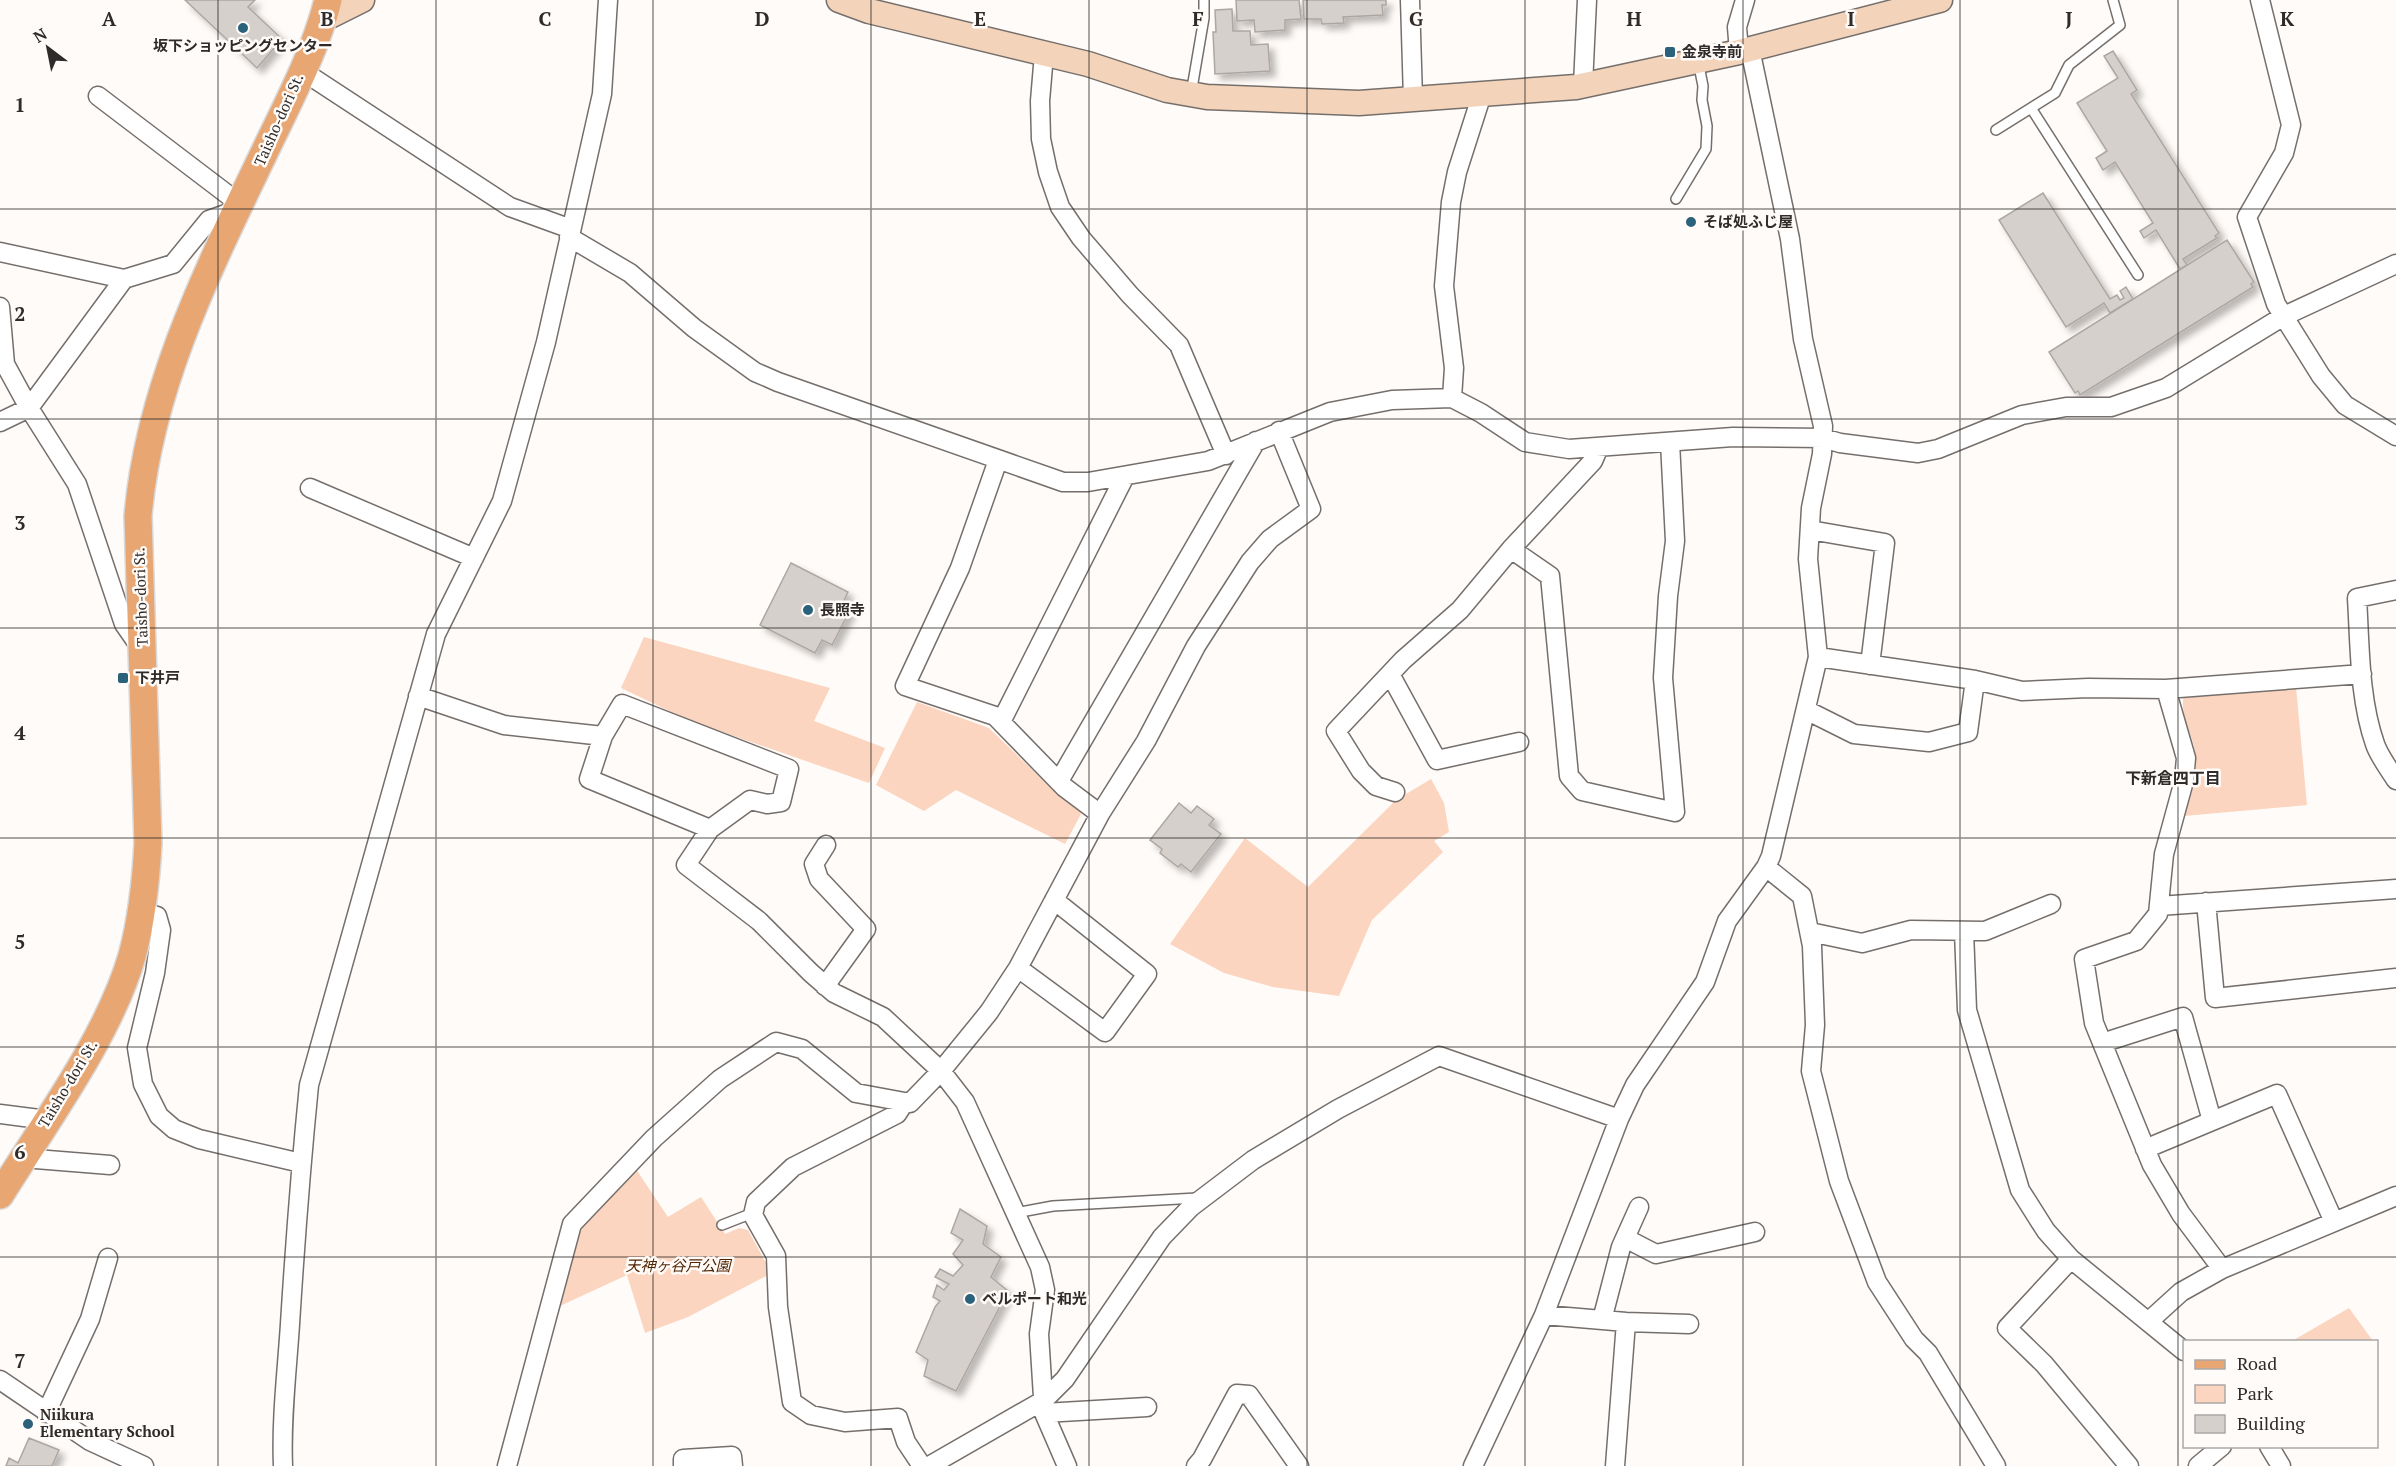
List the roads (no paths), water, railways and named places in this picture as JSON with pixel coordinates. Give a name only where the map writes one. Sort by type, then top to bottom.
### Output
[{"type":"main road","name":"Taisho-dori St.","points":[[0,1195],[87,1055],[120,990],[131,957],[145,887],[148,843],[138,516],[141,476],[148,441],[155,411],[176,351],[238,207],[302,70],[326,9]]},
{"type":"street","points":[[326,9],[362,0]]},
{"type":"street","points":[[283,1466],[282,1447],[301,1163],[309,1085],[436,634],[502,501],[546,342],[602,94],[608,0]]},
{"type":"street","points":[[839,0],[869,11],[1088,64],[1167,90],[1207,97],[1359,103],[1583,85],[1744,51],[1940,0]]},
{"type":"street","points":[[1410,0],[1413,99]]},
{"type":"street","points":[[1583,85],[1587,0]]},
{"type":"street","points":[[2260,0],[2291,125],[2284,153],[2247,217],[2276,304],[2321,376],[2345,405],[2396,436]]},
{"type":"street","points":[[1473,1466],[1544,1315],[1619,1119],[1635,1085],[1705,982],[1726,921],[1766,867],[1771,856],[1818,657],[1808,559],[1811,508],[1822,454],[1823,426],[1803,339],[1790,239],[1737,27],[1744,1]]},
{"type":"street","points":[[1044,54],[1040,101],[1041,139],[1048,172],[1060,207],[1081,238],[1130,296],[1179,345],[1227,455]]},
{"type":"street","points":[[302,70],[510,207],[570,233],[630,273],[694,328],[754,372],[1063,482],[1088,482],[1208,461],[1330,412],[1392,400],[1452,398],[1481,413],[1525,442],[1569,449],[1733,437],[1823,438],[1840,443],[1918,453],[1938,449],[2022,415],[2066,407],[2111,407],[2166,388],[2284,316],[2396,264]]},
{"type":"street","points":[[1452,398],[1454,368],[1444,286],[1451,202],[1457,172],[1482,94]]},
{"type":"street","points":[[0,252],[124,279],[173,264],[208,220],[238,207],[98,96]]},
{"type":"street","points":[[0,422],[29,408],[124,279]]},
{"type":"street","points":[[0,307],[5,364],[29,408],[77,484],[124,624],[143,651]]},
{"type":"street","points":[[507,1466],[572,1224],[662,1131],[720,1079],[776,1042],[802,1049],[856,1093],[910,1103],[941,1071],[989,1012],[1018,968],[1100,814],[1146,741],[1196,646],[1250,561],[1270,539],[1311,509],[1279,431]]},
{"type":"street","points":[[1059,782],[1256,441]]},
{"type":"street","points":[[1511,549],[1550,576],[1569,776],[1582,791],[1675,812],[1663,678],[1668,596],[1675,541],[1670,442]]},
{"type":"street","points":[[1395,792],[1376,786],[1361,771],[1336,731],[1403,660],[1460,610],[1511,549],[1593,461],[1599,447]]},
{"type":"street","points":[[998,460],[960,568],[904,686],[995,716],[1059,782],[1100,814]]},
{"type":"street","points":[[1001,722],[1125,476]]},
{"type":"street","points":[[310,488],[474,558]]},
{"type":"street","points":[[1809,530],[1885,543],[1870,665]]},
{"type":"street","points":[[2393,771],[2376,746],[2367,713],[2357,598],[2396,590]]},
{"type":"street","points":[[1818,657],[1975,680],[2022,692],[2088,688],[2166,688],[2362,674]]},
{"type":"street","points":[[1390,674],[1437,760],[1519,742]]},
{"type":"street","points":[[1806,710],[1854,734],[1929,742],[1968,732],[1975,680]]},
{"type":"street","points":[[2166,688],[2186,758],[2184,782],[2164,854],[2158,914],[2136,941],[2084,958],[2094,1023],[2152,1165],[2181,1214],[2222,1269]]},
{"type":"street","points":[[418,696],[504,725],[603,736]]},
{"type":"street","points":[[710,829],[589,779],[603,736],[622,704],[789,769],[781,802],[767,804],[750,800],[710,829],[686,866],[759,921],[834,993],[883,1017],[941,1071],[965,1102],[1040,1268],[1045,1290],[1039,1334],[1044,1407],[1067,1466]]},
{"type":"street","points":[[825,986],[866,929],[819,879],[814,864],[826,845]]},
{"type":"street","points":[[1766,867],[1802,896],[1810,932],[1815,1025],[1811,1071],[1839,1180],[1877,1282],[1914,1339],[1928,1353],[1996,1466]]},
{"type":"street","points":[[2159,906],[2396,889]]},
{"type":"street","points":[[1018,968],[1105,1032],[1147,974],[1054,900]]},
{"type":"street","points":[[2206,902],[2215,998],[2396,978]]},
{"type":"street","points":[[1810,932],[1862,943],[1911,930],[1985,931],[2050,904]]},
{"type":"street","points":[[141,911],[157,916],[161,930],[155,973],[137,1048],[143,1084],[159,1116],[174,1129],[199,1139],[301,1163]]},
{"type":"street","points":[[1964,931],[1966,1010],[2020,1190],[2046,1231],[2071,1259],[2183,1350]]},
{"type":"street","points":[[2102,1043],[2183,1017],[2212,1121]]},
{"type":"street","points":[[929,1466],[1044,1407],[1162,1237],[1203,1198],[1252,1160],[1338,1108],[1439,1056],[1619,1119]]},
{"type":"street","points":[[2145,1149],[2277,1094],[2334,1222]]},
{"type":"street","points":[[904,1103],[897,1114],[793,1167],[756,1202],[753,1215],[776,1256],[778,1307],[792,1402],[811,1415],[845,1422],[898,1418],[906,1442],[922,1466]]},
{"type":"street","points":[[0,1114],[47,1120]]},
{"type":"street","points":[[23,1158],[110,1165]]},
{"type":"street","points":[[2148,1322],[2181,1292],[2222,1269],[2396,1196]]},
{"type":"street","points":[[1602,1320],[1625,1238],[1639,1207]]},
{"type":"street","points":[[1625,1238],[1656,1254],[1755,1232]]},
{"type":"street","points":[[46,1413],[90,1318],[108,1258]]},
{"type":"street","points":[[2071,1259],[2007,1328],[2044,1364],[2129,1466]]},
{"type":"street","points":[[1544,1315],[1626,1322],[1689,1324]]},
{"type":"street","points":[[1615,1466],[1626,1322]]},
{"type":"street","points":[[0,1380],[90,1442],[144,1466]]},
{"type":"street","points":[[1196,1466],[1237,1394],[1249,1395],[1299,1466]]},
{"type":"street","points":[[1044,1407],[1147,1407]]},
{"type":"street","points":[[2198,1466],[2220,1448]]},
{"type":"street","points":[[2270,1448],[2281,1466]]},
{"type":"street","points":[[683,1466],[683,1460],[732,1456],[733,1466]]},
{"type":"lane","points":[[1191,94],[1204,18],[1204,0]]},
{"type":"lane","points":[[1996,130],[2055,93],[2069,65],[2120,25],[2113,0]]},
{"type":"lane","points":[[1676,199],[1706,149],[1707,126],[1701,100],[1703,86],[1698,61]]},
{"type":"lane","points":[[2031,108],[2138,275]]},
{"type":"lane","points":[[1014,1213],[1053,1206],[1203,1198]]},
{"type":"lane","points":[[722,1225],[753,1215]]},
{"type":"place","name":"坂下ショッピングセンター","points":[[243,28]]},
{"type":"place","name":"金泉寺前","points":[[1670,52]]},
{"type":"place","name":"そば処ふじ屋","points":[[1691,222]]},
{"type":"place","name":"長照寺","points":[[808,610]]},
{"type":"place","name":"下井戸","points":[[123,678]]},
{"type":"place","name":"ベルポート和光","points":[[970,1299]]},
{"type":"place","name":"Niikura Elementary School","points":[[28,1424]]},
{"type":"district","name":"下新倉四丁目","points":[[2173,778]]},
{"type":"park label","name":"天神ヶ谷戸公園","points":[[678,1266]]}]
